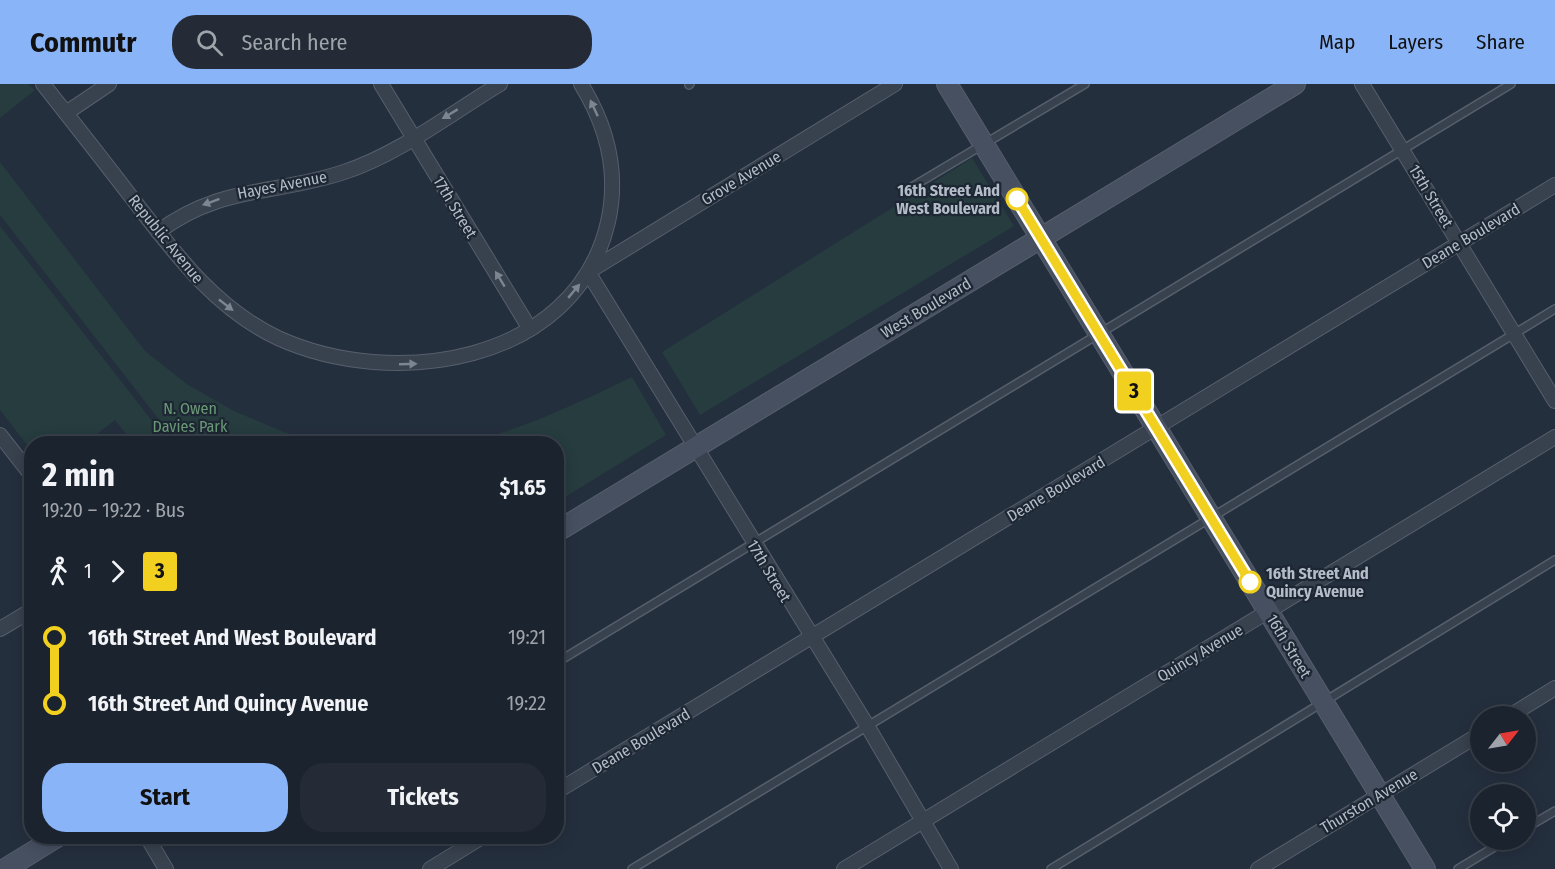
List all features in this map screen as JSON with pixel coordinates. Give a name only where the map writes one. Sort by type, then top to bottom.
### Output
[{"type":"street","name":"Republic Avenue","points":[[43,84],[199,281],[235,312],[276,337],[321,354],[368,363],[416,363],[463,356],[530,329],[565,301],[588,272]]},
{"type":"street","points":[[66,114],[109,84]]},
{"type":"street","name":"17th Street","points":[[381,84],[530,329]]},
{"type":"street","name":"Hayes Avenue","points":[[158,232],[179,216],[213,201],[255,189],[312,181],[369,162],[500,84]]},
{"type":"street","points":[[581,84],[602,126],[612,171],[608,223],[601,245],[588,272]]},
{"type":"street","name":"Grove Avenue","points":[[588,272],[895,84]]},
{"type":"street","name":"16th Street","points":[[947,84],[1425,869]]},
{"type":"street","name":"West Boulevard","points":[[564,527],[1295,84]]},
{"type":"street","name":"15th Street","points":[[1362,84],[1555,401]]},
{"type":"street","name":"Deane Boulevard","points":[[564,787],[1555,185]]},
{"type":"street","name":"17th Street","points":[[588,272],[811,639],[868,727],[951,869]]},
{"type":"street","points":[[0,435],[24,466]]},
{"type":"street","name":"Quincy Avenue","points":[[844,869],[1555,436]]},
{"type":"street","points":[[0,630],[24,615]]},
{"type":"street","points":[[1526,706],[1555,688]]},
{"type":"street","name":"Thurston Avenue","points":[[1258,869],[1470,740]]},
{"type":"street","points":[[5,869],[46,844]]},
{"type":"street","points":[[151,844],[166,869]]},
{"type":"street","points":[[430,869],[471,844]]},
{"type":"lane","points":[[905,191],[1084,84]]},
{"type":"lane","points":[[564,658],[1511,84]]},
{"type":"lane","points":[[632,869],[1555,309]]},
{"type":"lane","points":[[1051,869],[1555,561]]},
{"type":"lane","points":[[1536,822],[1555,811]]},
{"type":"lane","points":[[1458,869],[1489,850]]},
{"type":"green space","points":[[0,84],[28,84],[35,90],[0,118]]},
{"type":"green space","points":[[972,158],[1014,226],[700,415],[662,352]]},
{"type":"green space","name":"N. Owen Davies Park","points":[[0,162],[145,351],[188,385],[234,411],[299,436],[172,436],[0,215]]},
{"type":"green space","points":[[0,226],[164,436],[128,436],[115,420],[94,436],[24,436],[24,441],[0,410]]},
{"type":"green space","points":[[632,377],[666,435],[564,498],[564,436],[489,436],[569,407]]},
{"type":"bus line","name":"3","points":[[1017,199],[1250,582]]},
{"type":"place","name":"16th Street And West Boulevard","points":[[1017,199]]},
{"type":"place","name":"16th Street And Quincy Avenue","points":[[1250,582]]}]
